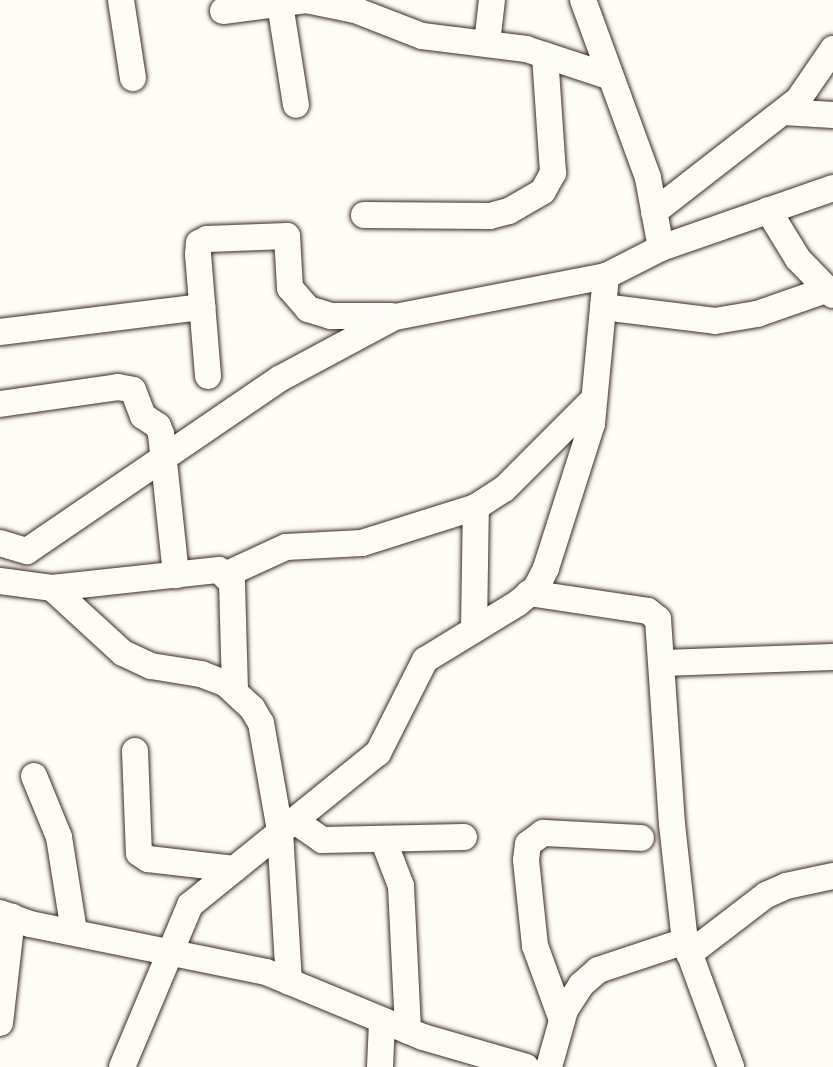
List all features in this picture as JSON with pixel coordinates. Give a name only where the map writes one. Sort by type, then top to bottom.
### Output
[{"type":"street","points":[[121,0],[133,78]]},
{"type":"street","points":[[223,11],[306,0],[345,4],[422,36],[487,43],[545,55],[608,76]]},
{"type":"street","points":[[487,43],[492,0]]},
{"type":"street","points":[[583,0],[608,76],[648,178],[661,248]]},
{"type":"street","points":[[280,4],[296,105]]},
{"type":"street","points":[[654,212],[798,100],[833,49]]},
{"type":"street","points":[[364,215],[490,216],[509,211],[543,191],[553,173],[545,55]]},
{"type":"street","points":[[784,112],[833,115]]},
{"type":"street","points":[[208,376],[202,307],[200,243],[207,239],[280,234],[287,236],[290,288],[308,309],[331,316],[394,316],[606,276],[661,248],[833,188]]},
{"type":"street","points":[[603,307],[733,319],[830,292],[798,259],[768,210]]},
{"type":"street","points":[[130,1065],[171,950],[190,905],[378,753],[425,660],[529,593],[546,567],[592,424],[606,276]]},
{"type":"street","points":[[0,332],[202,307]]},
{"type":"street","points":[[0,569],[281,378],[394,316]]},
{"type":"street","points":[[0,404],[118,387],[133,390],[143,416],[158,426],[176,574]]},
{"type":"street","points":[[227,574],[286,547],[362,543],[476,507],[504,489],[594,399]]},
{"type":"street","points":[[474,628],[476,507]]},
{"type":"street","points":[[0,543],[27,551]]},
{"type":"street","points":[[0,581],[52,588],[219,570],[227,574],[232,583],[235,690]]},
{"type":"street","points":[[52,588],[92,628],[138,661],[201,674],[235,690],[252,708],[261,723],[287,826],[289,982]]},
{"type":"street","points":[[529,593],[655,614],[662,663],[672,824],[687,947],[731,1067]]},
{"type":"street","points":[[662,663],[833,657]]},
{"type":"street","points":[[135,751],[139,853],[148,859],[234,869]]},
{"type":"street","points":[[34,776],[59,837],[74,932]]},
{"type":"street","points":[[287,826],[322,840],[464,837]]},
{"type":"street","points":[[562,1020],[535,946],[526,860],[528,844],[543,833],[641,838]]},
{"type":"street","points":[[383,839],[401,886],[408,1031]]},
{"type":"street","points":[[549,1067],[562,1020],[571,998],[598,970],[687,947],[766,895],[786,886],[833,876]]},
{"type":"street","points":[[0,1023],[6,915],[74,932],[171,950],[289,982],[382,1022],[526,1067]]},
{"type":"street","points":[[380,1067],[382,1022]]}]
